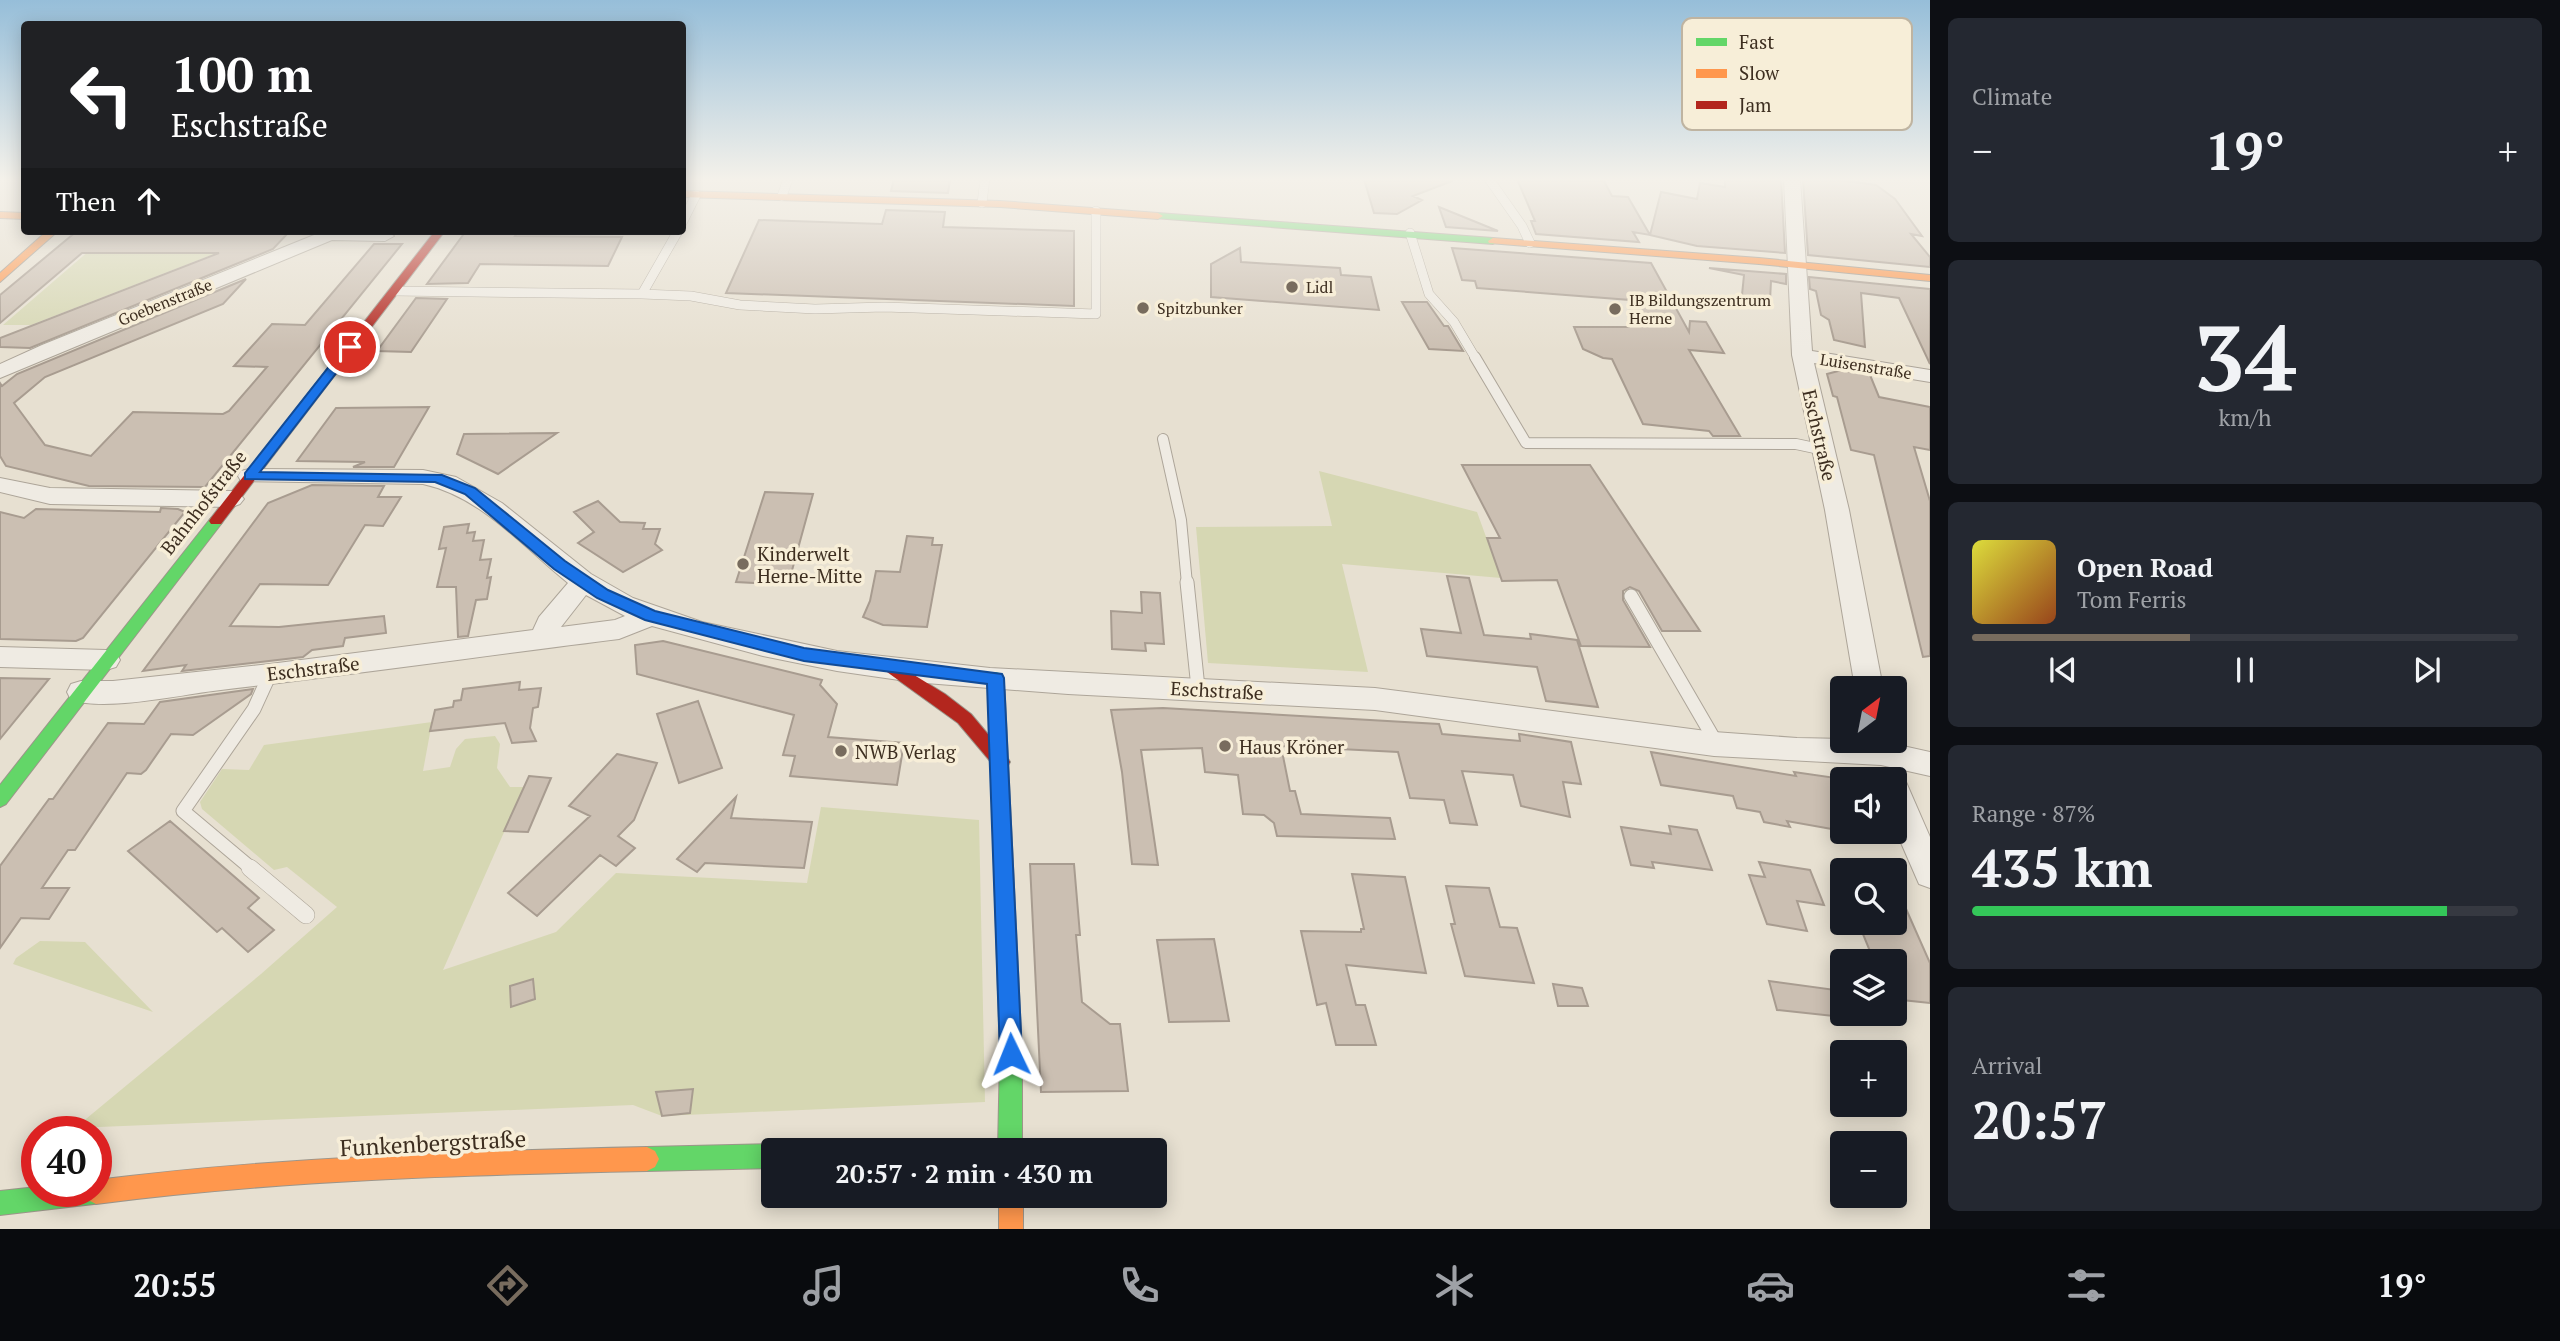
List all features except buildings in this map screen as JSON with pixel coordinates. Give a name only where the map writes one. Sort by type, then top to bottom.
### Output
[{"type":"street","points":[[0,279],[47,236]]},
{"type":"street","name":"Goebenstraße","points":[[0,372],[49,349],[324,236]]},
{"type":"street","name":"Bahnhofstraße","points":[[0,799],[436,236]]},
{"type":"street","points":[[1450,236],[1796,264],[1930,278]]},
{"type":"street","name":"Eschstraße","points":[[1796,236],[1802,355],[1824,450],[1867,676]]},
{"type":"street","name":"Luisenstraße","points":[[1802,355],[1930,376]]},
{"type":"street","points":[[250,476],[423,477],[450,482],[470,491],[560,565],[602,594],[650,616]]},
{"type":"street","points":[[0,485],[50,496],[232,499]]},
{"type":"street","points":[[545,639],[548,624],[571,593],[584,581]]},
{"type":"street","name":"Eschstraße","points":[[81,692],[113,692],[545,639],[619,629],[650,616],[804,654],[893,668],[996,678],[1198,688],[1448,706],[1717,744],[1930,764]]},
{"type":"street","points":[[0,657],[106,660]]},
{"type":"street","points":[[893,668],[918,686],[947,701],[980,731],[1000,762]]},
{"type":"street","points":[[996,678],[1011,1054],[1010,1138]]},
{"type":"street","points":[[1907,819],[1930,874]]},
{"type":"street","name":"Funkenbergstraße","points":[[112,1190],[186,1179],[462,1163],[761,1156]]},
{"type":"street","name":"Funkenbergstraße","points":[[0,1203],[21,1201]]},
{"type":"street","points":[[1011,1208],[1011,1229]]},
{"type":"lane","points":[[642,294],[675,236]]},
{"type":"lane","points":[[394,291],[642,294],[691,296],[740,305],[815,309],[884,307],[1096,314],[1096,236]]},
{"type":"lane","points":[[1411,236],[1429,294],[1454,322],[1526,443],[1796,444],[1824,450]]},
{"type":"lane","points":[[1527,236],[1530,243]]},
{"type":"lane","points":[[1163,439],[1181,520],[1198,688]]},
{"type":"lane","points":[[1631,596],[1717,744]]},
{"type":"lane","points":[[270,674],[254,709],[183,811],[306,915]]},
{"type":"green space","points":[[97,244],[116,253],[191,253],[199,246],[214,254],[31,325],[3,325]]},
{"type":"green space","points":[[1319,471],[1477,512],[1501,578],[1342,564],[1368,672],[1208,663],[1196,527],[1332,526]]},
{"type":"green space","points":[[432,722],[423,771],[450,767],[456,749],[465,739],[495,736],[500,744],[497,768],[510,787],[524,787],[443,970],[556,932],[616,873],[807,883],[821,807],[979,820],[985,1102],[662,1116],[633,1105],[112,1126],[112,1116],[89,1116],[261,974],[337,907],[287,867],[274,870],[202,809],[200,802],[222,769],[249,770],[264,745]]},
{"type":"green space","points":[[40,941],[85,942],[153,1012],[13,964],[16,958]]},
{"type":"traffic: fast","points":[[1431,236],[1493,241]]},
{"type":"traffic: fast","points":[[0,799],[216,521]]},
{"type":"traffic: fast","points":[[996,678],[1011,1054],[1010,1138]]},
{"type":"traffic: fast","points":[[647,1159],[761,1156]]},
{"type":"traffic: fast","points":[[0,1203],[21,1201]]},
{"type":"traffic: slow","points":[[0,279],[47,236]]},
{"type":"traffic: slow","points":[[1493,241],[1759,261],[1930,278]]},
{"type":"traffic: slow","points":[[112,1190],[302,1171],[440,1164],[647,1159]]},
{"type":"traffic: slow","points":[[1011,1208],[1011,1229]]},
{"type":"traffic: jam","points":[[216,521],[436,236]]},
{"type":"traffic: jam","points":[[893,668],[965,719],[977,730],[1001,762]]},
{"type":"place","name":"Lidl","points":[[1292,287]]},
{"type":"place","name":"Spitzbunker","points":[[1143,308]]},
{"type":"place","name":"IB Bildungszentrum Herne","points":[[1615,309]]},
{"type":"place","name":"Kinderwelt Herne-Mitte","points":[[743,564]]},
{"type":"place","name":"Haus Kröner","points":[[1225,746]]},
{"type":"place","name":"NWB Verlag","points":[[841,751]]},
{"type":"route","points":[[350,347],[250,476],[437,478],[470,491],[560,565],[602,594],[650,616],[804,654],[893,668],[996,678],[1011,1054]]}]
